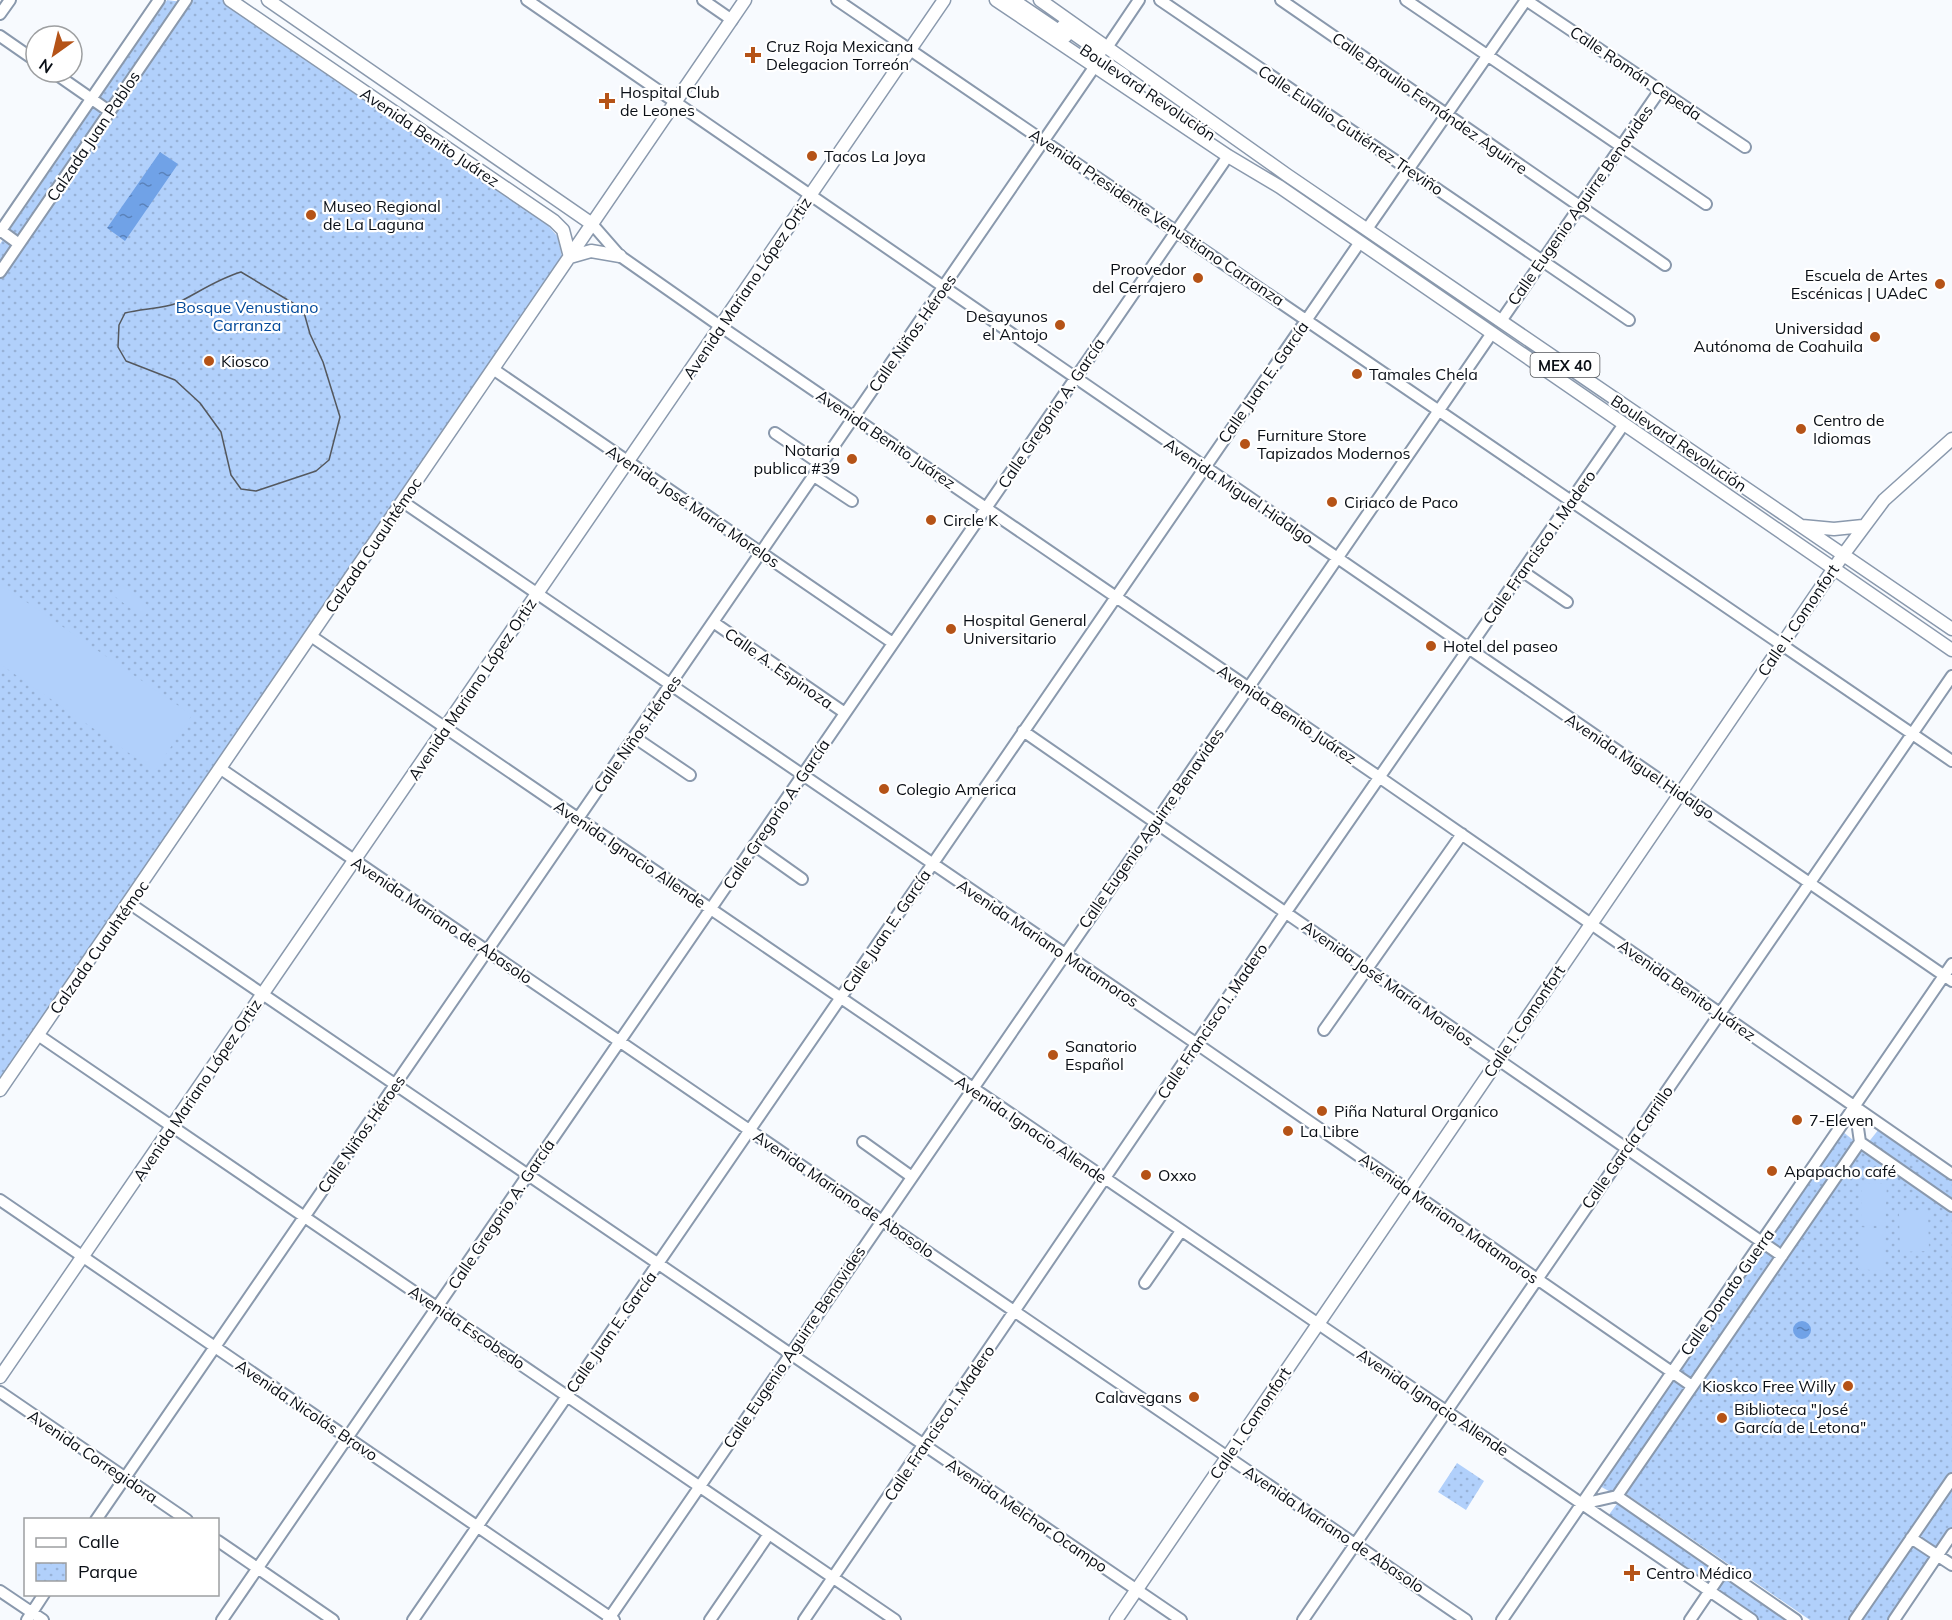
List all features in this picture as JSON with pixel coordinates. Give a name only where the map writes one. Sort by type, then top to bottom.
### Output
[{"type":"main road","name":"Avenida Benito Juárez","points":[[230,0],[554,222],[563,230],[570,257],[591,251],[620,256]]},
{"type":"main road","name":"Avenida Benito Juárez","points":[[268,0],[592,224]]},
{"type":"main road","name":"Calzada Cuauhtémoc","points":[[0,1090],[745,0]]},
{"type":"main road","name":"Avenida Mariano López Ortiz","points":[[0,1377],[944,0]]},
{"type":"main road","name":"MEX 40","points":[[996,0],[1228,156],[1280,187],[1952,650]]},
{"type":"main road","name":"Boulevard Revolución","points":[[1013,0],[1221,138],[1287,175]]},
{"type":"main road","name":"Boulevard Revolución","points":[[1024,0],[1221,138],[1280,187]]},
{"type":"main road","name":"Boulevard Revolución","points":[[1040,0],[1287,175],[1952,629]]},
{"type":"main road","points":[[381,104],[393,87]]},
{"type":"main road","name":"Calle I. Comonfort","points":[[1116,1620],[1863,526],[1884,500],[1952,439]]},
{"type":"main road","points":[[1801,526],[1834,529],[1863,526]]},
{"type":"street","points":[[0,14],[10,0]]},
{"type":"street","name":"Calzada Juan Pablos","points":[[0,231],[159,0]]},
{"type":"street","name":"Calzada Juan Pablos","points":[[0,272],[186,0]]},
{"type":"street","name":"Avenida Miguel Hidalgo","points":[[527,0],[1948,978]]},
{"type":"street","points":[[703,0],[732,20]]},
{"type":"street","name":"Avenida Presidente Venustiano Carranza","points":[[837,0],[1952,760]]},
{"type":"street","points":[[1108,46],[1139,0]]},
{"type":"street","name":"Calle Eulalio Gutiérrez Treviño","points":[[1160,0],[1629,320]]},
{"type":"street","name":"Calle Braulio Fernández Aguirre","points":[[1281,0],[1665,266]]},
{"type":"street","points":[[1406,0],[1706,204]]},
{"type":"street","points":[[1367,230],[1526,0]]},
{"type":"street","name":"Calle Román Cepeda","points":[[1526,0],[1745,147]]},
{"type":"street","points":[[0,36],[24,53]]},
{"type":"street","name":"Calle Niños Héroes","points":[[97,1518],[1095,66]]},
{"type":"street","points":[[71,84],[109,111]]},
{"type":"street","name":"Calle Eugenio Aguirre Benavides","points":[[1501,321],[1660,90]]},
{"type":"street","name":"Calle Gregorio A. García","points":[[222,1620],[1228,156]]},
{"type":"street","name":"Avenida Benito Juárez","points":[[592,224],[620,256],[720,326],[1462,834],[1952,1174]]},
{"type":"street","points":[[0,231],[19,244]]},
{"type":"street","name":"Calle Juan E. García","points":[[413,1620],[1360,242]]},
{"type":"street","name":"Calle Eugenio Aguirre Benavides","points":[[611,1619],[881,1220],[1492,333]]},
{"type":"street","name":"Avenida José María Morelos","points":[[493,369],[893,643]]},
{"type":"street","name":"Calle Francisco I. Madero","points":[[804,1620],[1286,912],[1624,424]]},
{"type":"street","points":[[775,433],[822,465]]},
{"type":"street","points":[[814,476],[852,501]]},
{"type":"street","name":"Avenida Mariano Matamoros","points":[[402,502],[1197,1044],[1692,1386]]},
{"type":"street","points":[[1522,571],[1567,602]]},
{"type":"street","name":"Calle A. Espinoza","points":[[713,622],[845,713]]},
{"type":"street","name":"Avenida Ignacio Allende","points":[[311,636],[1752,1620]]},
{"type":"street","name":"Calle García Carrillo","points":[[1303,1620],[1952,676]]},
{"type":"street","name":"Avenida José María Morelos","points":[[1023,731],[1782,1256]]},
{"type":"street","points":[[634,737],[690,775]]},
{"type":"street","name":"Avenida Mariano de Abasolo","points":[[220,769],[1466,1620]]},
{"type":"street","points":[[1324,1030],[1462,834]]},
{"type":"street","points":[[754,845],[802,879]]},
{"type":"street","name":"Avenida Melchor Ocampo","points":[[129,903],[1181,1620]]},
{"type":"street","name":"Calle Donato Guerra","points":[[1502,1620],[1855,1107],[1948,978],[1952,964]]},
{"type":"street","name":"Avenida Escobedo","points":[[38,1035],[895,1620]]},
{"type":"street","points":[[1855,1107],[1860,1142],[1952,1206]]},
{"type":"street","points":[[863,1142],[912,1177]]},
{"type":"street","name":"Calle Donato Guerra","points":[[1617,1496],[1860,1142]]},
{"type":"street","name":"Avenida Nicolás Bravo","points":[[0,1200],[611,1619]]},
{"type":"street","points":[[1145,1283],[1180,1230]]},
{"type":"street","name":"Avenida Corregidora","points":[[0,1392],[184,1518]]},
{"type":"street","points":[[1855,1620],[1952,1479]]},
{"type":"street","points":[[1582,1504],[1617,1496],[1796,1620]]},
{"type":"street","points":[[710,1620],[769,1534]]},
{"type":"street","points":[[1894,1620],[1952,1534]]},
{"type":"street","points":[[1911,1538],[1952,1565]]},
{"type":"street","points":[[219,1542],[333,1620]]},
{"type":"street","points":[[1690,1620],[1724,1570]]},
{"type":"street","points":[[0,1591],[30,1616],[43,1620]]},
{"type":"street","points":[[30,1616],[44,1596]]},
{"type":"green space","points":[[167,0],[182,2],[0,267],[0,244]]},
{"type":"green space","name":"Bosque Venustiano Carranza","points":[[184,0],[228,0],[545,222],[558,237],[563,262],[0,1083],[0,269]]},
{"type":"green space","points":[[0,584],[192,715],[155,771],[0,664]]},
{"type":"green space","points":[[122,585],[151,608],[143,618],[113,595]]},
{"type":"green space","points":[[1879,1129],[1952,1180],[1952,1474],[1852,1620],[1810,1620],[1619,1489],[1614,1494],[1598,1485],[1842,1131],[1853,1140],[1857,1136],[1867,1144]]},
{"type":"green space","points":[[1862,1183],[1887,1184],[1885,1226],[1861,1225]]},
{"type":"green space","points":[[1928,1210],[1929,1251],[1900,1252],[1899,1211]]},
{"type":"green space","points":[[1860,1227],[1886,1229],[1883,1271],[1858,1269]]},
{"type":"green space","points":[[1457,1463],[1484,1481],[1466,1510],[1438,1492]]},
{"type":"green space","points":[[1952,1485],[1952,1530],[1938,1551],[1917,1537]]},
{"type":"green space","points":[[1619,1501],[1790,1620],[1757,1620],[1608,1516]]},
{"type":"green space","points":[[1912,1544],[1933,1558],[1891,1620],[1858,1620]]},
{"type":"water","points":[[160,152],[178,164],[125,241],[107,228]]},
{"type":"water","points":[[1798,1321],[1806,1321],[1811,1326],[1809,1337],[1798,1339],[1793,1334],[1793,1326]]},
{"type":"tram line","points":[[241,272],[303,309],[340,417],[329,460],[316,471],[256,491],[241,489],[231,475],[221,432],[200,403],[175,380],[126,361],[118,347],[119,325],[125,313],[172,305],[224,278],[241,272]]},
{"type":"place","name":"Cruz Roja Mexicana Delegacion Torreón","points":[[753,55]]},
{"type":"place","name":"Hospital Club de Leones","points":[[607,101]]},
{"type":"place","name":"Tacos La Joya","points":[[812,156]]},
{"type":"place","name":"Museo Regional de La Laguna","points":[[311,215]]},
{"type":"place","name":"Proovedor del Cerrajero","points":[[1198,278]]},
{"type":"place","name":"Escuela de Artes Escénicas | UAdeC","points":[[1940,284]]},
{"type":"place","name":"Desayunos el Antojo","points":[[1060,325]]},
{"type":"place","name":"Universidad Autónoma de Coahuila","points":[[1875,337]]},
{"type":"place","name":"Kiosco","points":[[209,361]]},
{"type":"place","name":"Tamales Chela","points":[[1357,374]]},
{"type":"place","name":"Centro de Idiomas","points":[[1801,429]]},
{"type":"place","name":"Furniture Store Tapizados Modernos","points":[[1245,444]]},
{"type":"place","name":"Notaria publica #39","points":[[852,459]]},
{"type":"place","name":"Ciriaco de Paco","points":[[1332,502]]},
{"type":"place","name":"Circle K","points":[[931,520]]},
{"type":"place","name":"Hospital General Universitario","points":[[951,629]]},
{"type":"place","name":"Hotel del paseo","points":[[1431,646]]},
{"type":"place","name":"Colegio America","points":[[884,789]]},
{"type":"place","name":"Sanatorio Español","points":[[1053,1055]]},
{"type":"place","name":"Piña Natural Organico","points":[[1322,1111]]},
{"type":"place","name":"7-Eleven","points":[[1797,1120]]},
{"type":"place","name":"La Libre","points":[[1288,1131]]},
{"type":"place","name":"Apapacho café","points":[[1772,1171]]},
{"type":"place","name":"Oxxo","points":[[1146,1175]]},
{"type":"place","name":"Kioskco Free Willy","points":[[1848,1386]]},
{"type":"place","name":"Calavegans","points":[[1194,1397]]},
{"type":"place","name":"Biblioteca \"José García de Letona\"","points":[[1722,1418]]},
{"type":"place","name":"Centro Médico","points":[[1632,1573]]}]
